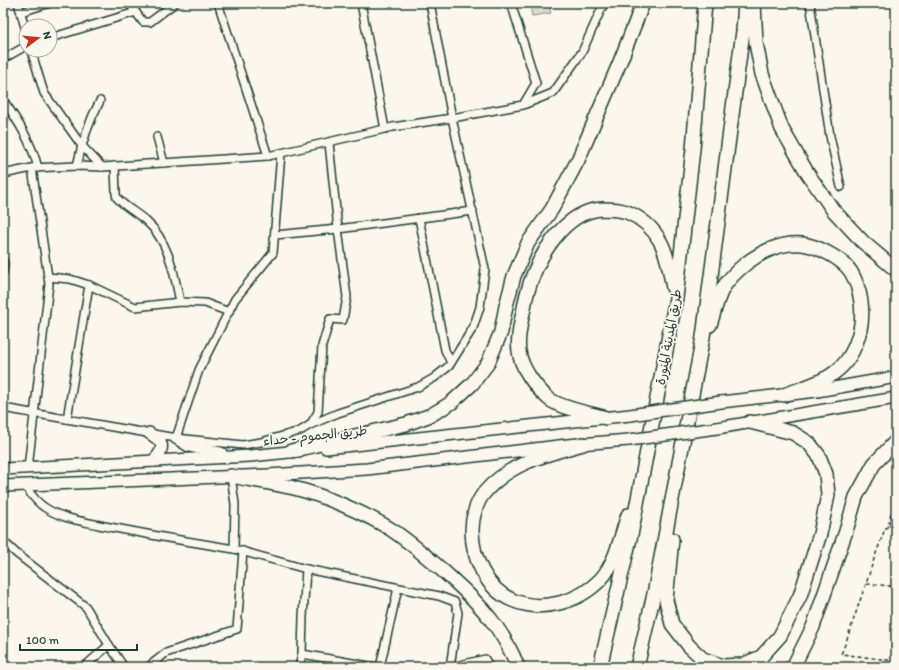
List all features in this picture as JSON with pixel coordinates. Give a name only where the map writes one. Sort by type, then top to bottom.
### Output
[{"type":"highway","points":[[291,451],[406,424],[431,415],[451,403],[472,384],[480,374],[488,363],[501,332],[514,276],[528,243],[552,209],[578,160],[620,62],[643,3]]},
{"type":"highway","name":"طريق المدينة المنورة","points":[[600,667],[632,530],[676,298],[693,149],[705,3]]},
{"type":"highway","points":[[637,667],[654,594],[704,329],[744,30],[745,3]]},
{"type":"highway","points":[[754,3],[756,43],[762,74],[782,129],[808,174],[833,210],[863,242],[896,270]]},
{"type":"highway","points":[[606,418],[565,407],[550,400],[531,380],[524,367],[519,351],[520,332],[527,293],[540,260],[559,231],[579,215],[596,209],[618,209],[636,216],[652,228],[661,242],[676,298]]},
{"type":"highway","points":[[697,363],[724,288],[741,268],[757,255],[773,248],[801,244],[818,249],[836,258],[850,271],[859,292],[862,313],[857,344],[847,361],[834,374],[784,395]]},
{"type":"highway","points":[[681,448],[666,600],[672,624],[689,646],[703,659],[723,666],[742,665],[761,657],[780,636],[802,589],[820,534],[828,495],[826,474],[819,456],[809,443],[793,433],[750,422]]},
{"type":"highway","points":[[793,667],[813,627],[856,497],[874,464],[896,441]]},
{"type":"highway","points":[[583,444],[538,456],[516,467],[484,494],[476,508],[472,524],[472,541],[475,555],[483,572],[494,587],[511,600],[533,606],[560,604],[581,595],[601,579],[613,561],[644,468]]},
{"type":"highway","points":[[231,476],[294,488],[313,494],[364,515],[392,530],[431,560],[493,621],[510,647],[518,667]]},
{"type":"main road","name":"طريق الجموم - حداء","points":[[3,469],[242,456],[291,451],[606,418],[721,402],[816,391],[896,377]]},
{"type":"main road","points":[[3,486],[367,469],[629,440],[717,428],[896,398]]},
{"type":"main road","points":[[149,433],[159,439],[162,445],[160,452],[153,461]]},
{"type":"main road","points":[[176,438],[189,446],[242,456]]},
{"type":"street","points":[[18,3],[23,18]]},
{"type":"street","points":[[21,12],[50,3]]},
{"type":"street","points":[[129,3],[143,22],[150,22],[175,3]]},
{"type":"street","points":[[218,3],[268,156]]},
{"type":"street","points":[[361,3],[385,129]]},
{"type":"street","points":[[3,408],[176,438],[243,445],[261,442],[300,431],[338,413],[418,387],[434,378],[449,366],[473,328],[480,307],[484,286],[485,269],[452,118],[430,3]]},
{"type":"street","points":[[511,3],[536,83],[523,105]]},
{"type":"street","points":[[3,174],[35,168],[77,166],[102,167],[268,156],[385,129],[523,105],[553,92],[582,52],[604,3]]},
{"type":"street","points":[[810,3],[830,136],[841,188]]},
{"type":"street","points":[[58,36],[136,12]]},
{"type":"street","points":[[3,59],[18,51]]},
{"type":"street","points":[[33,58],[44,93],[82,146],[102,167]]},
{"type":"street","points":[[3,100],[35,154],[35,168],[49,284],[45,326],[33,413],[28,468]]},
{"type":"street","points":[[77,166],[91,118],[100,101]]},
{"type":"street","points":[[157,137],[164,163]]},
{"type":"street","points":[[310,425],[318,412],[322,346],[326,332],[330,319],[343,320],[348,297],[338,229],[329,143]]},
{"type":"street","points":[[176,438],[199,370],[235,299],[273,253],[281,153]]},
{"type":"street","points":[[115,166],[117,198],[146,221],[158,233],[170,260],[180,302]]},
{"type":"street","points":[[275,235],[338,229],[473,211]]},
{"type":"street","points":[[419,218],[444,350],[451,363]]},
{"type":"street","points":[[3,260],[3,272]]},
{"type":"street","points":[[48,277],[70,279],[89,285],[134,307],[180,302],[204,303],[229,312]]},
{"type":"street","points":[[67,419],[89,285]]},
{"type":"street","points":[[231,476],[235,504],[234,549]]},
{"type":"street","points":[[24,485],[35,500],[44,507],[69,518],[131,532],[234,549],[306,569],[439,596],[455,602],[458,613],[450,667],[485,659],[489,667]]},
{"type":"street","points":[[3,541],[17,554],[86,607],[124,667]]},
{"type":"street","points":[[148,667],[166,653],[237,629],[243,551]]},
{"type":"street","points":[[299,667],[302,654],[306,569]]},
{"type":"street","points":[[380,667],[398,588]]},
{"type":"street","points":[[84,667],[109,645]]},
{"type":"street","points":[[302,654],[376,667]]},
{"type":"path","points":[[896,500],[888,526],[885,529],[874,559],[857,613],[841,654],[896,661]]},
{"type":"path","points":[[888,526],[896,523]]},
{"type":"path","points":[[866,584],[891,586],[896,582]]},
{"type":"path","points":[[891,586],[896,599]]},
{"type":"shaded area","points":[[540,3],[548,3],[551,13],[532,16],[530,6]]}]
